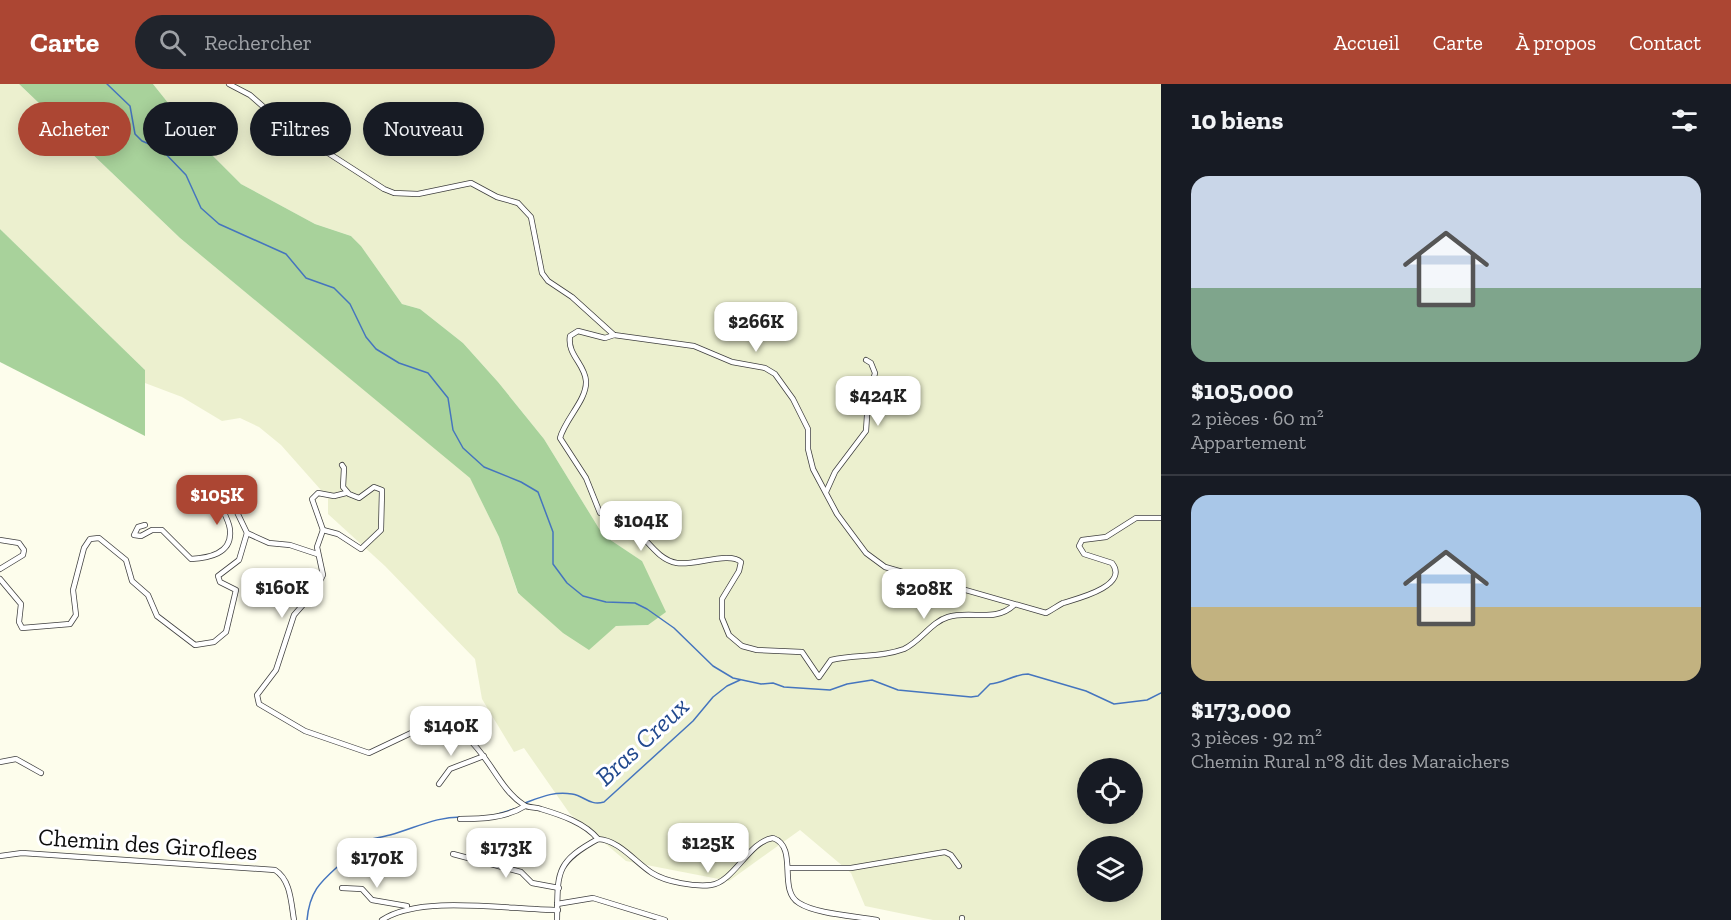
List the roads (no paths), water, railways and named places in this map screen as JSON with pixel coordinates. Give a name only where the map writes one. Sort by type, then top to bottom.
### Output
[{"type":"street","points":[[229,84],[250,95],[283,124],[384,189],[394,193],[418,194],[471,183],[497,197],[518,203],[531,218],[543,273],[548,281],[572,297],[614,335],[694,346],[732,362],[765,368],[775,374],[793,399],[808,429],[808,449],[813,469],[837,514],[866,553],[885,567],[1046,613],[1066,602],[1095,594],[1112,580],[1115,569],[1108,561],[1084,554],[1080,549],[1081,542],[1101,539],[1136,518],[1161,518]]},
{"type":"street","points":[[614,335],[609,339],[578,331],[570,336],[572,352],[583,371],[586,383],[560,438],[586,478],[600,513],[632,526],[663,556],[676,563],[703,563],[730,558],[737,558],[741,562],[721,607],[725,628],[742,646],[757,650],[802,652],[819,677],[831,660],[873,656],[905,648],[917,642],[941,619],[962,614],[1000,615],[1014,605]]},
{"type":"street","points":[[826,492],[835,472],[866,431],[868,400],[875,373],[871,363],[866,360]]},
{"type":"street","points":[[342,465],[345,468],[343,488],[346,493]]},
{"type":"street","points":[[374,487],[382,490],[381,530],[361,549],[338,534],[323,530],[314,511],[314,497],[318,493],[334,496],[346,493],[359,498],[374,487]]},
{"type":"street","points":[[145,525],[138,527],[134,535],[141,536],[155,529],[162,530],[191,559],[213,556],[223,550],[230,534],[224,510],[228,504],[235,508],[247,532],[269,543],[290,545],[317,554]]},
{"type":"street","points":[[323,530],[317,543],[317,554],[323,575],[315,591],[294,615],[276,670],[257,695],[256,700],[261,706],[305,731],[331,738],[364,752],[375,752],[420,728],[436,724],[456,732],[474,743],[508,790],[525,806],[579,823],[597,839],[620,848],[651,872],[667,879],[707,885],[718,883],[769,838],[776,838],[782,844],[788,868],[789,890],[799,903],[877,920]]},
{"type":"street","points":[[0,579],[21,604],[19,622],[22,628],[70,624],[76,615],[72,593],[84,548],[90,539],[99,538],[126,560],[132,581],[148,594],[157,616],[169,627],[195,645],[214,642],[226,632],[236,590],[220,582],[218,576],[239,560],[247,532]]},
{"type":"street","points":[[0,540],[19,543],[24,550],[23,555],[0,569]]},
{"type":"street","points":[[439,784],[450,769],[484,756]]},
{"type":"street","points":[[0,762],[13,759],[41,773]]},
{"type":"street","points":[[460,819],[490,818],[516,812],[525,806]]},
{"type":"street","points":[[557,920],[559,888],[567,859],[597,839]]},
{"type":"street","points":[[788,868],[861,866],[945,852],[951,855],[959,866]]},
{"type":"street","name":"Chemin des Giroflees","points":[[0,856],[22,853],[275,870],[283,875],[287,885],[294,920]]},
{"type":"street","points":[[453,854],[521,872],[532,883],[559,888]]},
{"type":"street","points":[[342,888],[362,889],[374,901],[413,907],[557,907],[593,898],[665,920]]},
{"type":"street","points":[[382,920],[399,910],[413,907]]},
{"type":"waterway","points":[[107,84],[130,106],[135,134],[142,141],[161,149],[186,175],[201,208],[219,224],[286,254],[306,278],[334,288],[350,304],[366,337],[376,349],[399,363],[428,373],[448,398],[453,430],[463,448],[484,467],[521,482],[538,492],[553,532],[553,564],[567,583],[583,596],[606,602],[635,603],[674,628],[713,666],[733,678],[761,684],[773,683],[784,687],[830,690],[847,684],[872,680],[898,690],[971,697],[978,696],[990,684],[1028,674],[1086,691],[1114,704],[1147,700],[1161,693]]},
{"type":"waterway","name":"Bras Creux","points":[[525,803],[559,793],[576,795],[594,803],[604,802],[693,721],[713,697],[727,686],[740,680]]},
{"type":"waterway","name":"Bras Creux","points":[[498,814],[514,809]]},
{"type":"waterway","name":"Bras Creux","points":[[307,920],[315,891],[348,857],[349,848],[364,841],[435,820],[464,817]]}]
